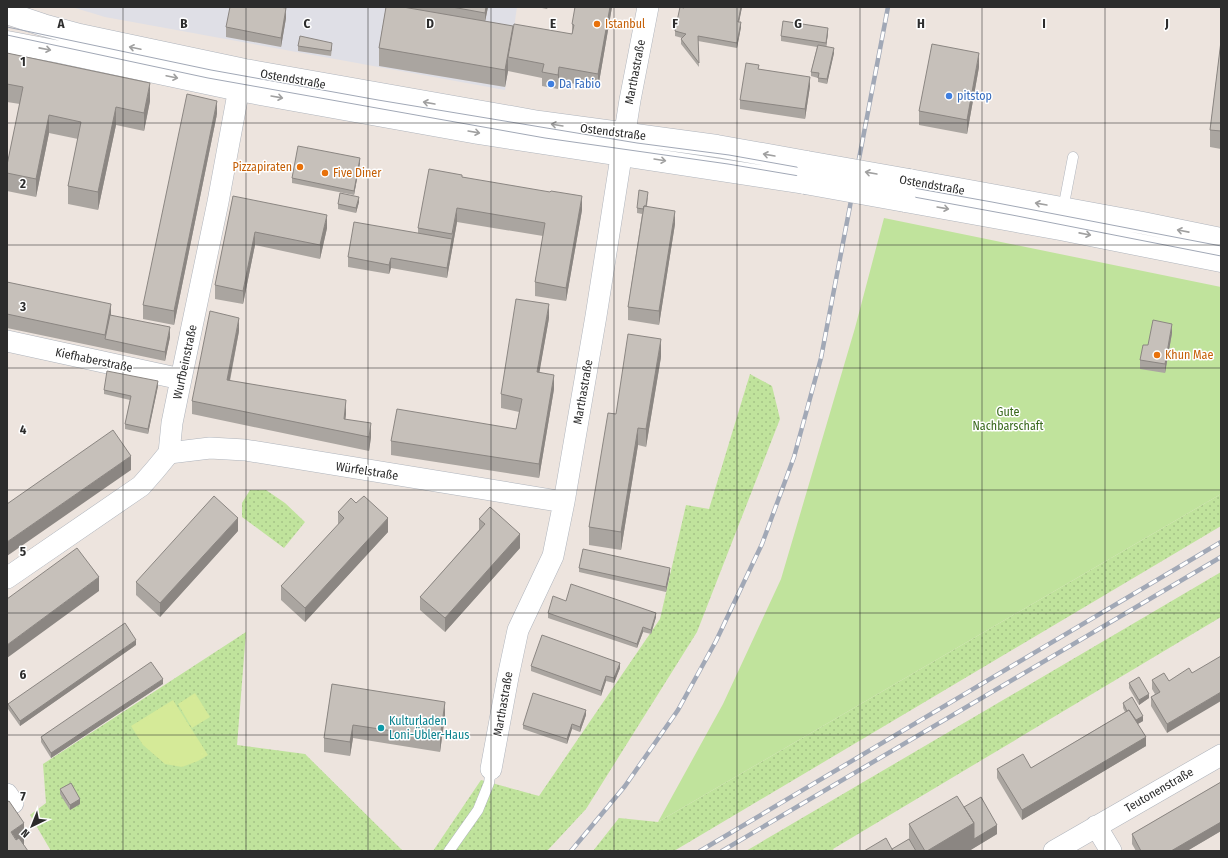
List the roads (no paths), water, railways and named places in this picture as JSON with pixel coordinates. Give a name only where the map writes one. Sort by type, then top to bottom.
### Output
[{"type":"main road","name":"Ostendstraße","points":[[7,13],[43,25],[240,80]]},
{"type":"main road","name":"Ostendstraße","points":[[7,42],[179,78],[240,80],[532,121],[623,144],[805,183],[905,201],[1221,239]]},
{"type":"main road","name":"Ostendstraße","points":[[623,144],[717,146],[909,180],[1221,261]]},
{"type":"street","name":"Marthastraße","points":[[491,769],[518,630],[552,556],[564,502],[596,316],[631,94],[648,7]]},
{"type":"street","name":"Wurfbeinstraße","points":[[169,453],[172,424],[219,195],[240,80]]},
{"type":"street","name":"Kiefhaberstraße","points":[[7,341],[181,379]]},
{"type":"street","name":"Würfelstraße","points":[[169,453],[210,448],[245,450],[564,502]]},
{"type":"street","points":[[7,578],[140,486],[156,470],[169,453]]},
{"type":"street","name":"Teutonenstraße","points":[[1054,851],[1221,755]]},
{"type":"street","points":[[1096,826],[1111,851]]},
{"type":"lane","points":[[1061,219],[1072,157]]},
{"type":"lane","points":[[449,851],[478,810],[489,783],[491,769]]},
{"type":"tram line","points":[[7,27],[211,70],[378,100],[637,143],[729,155],[992,202],[1221,246]]},
{"type":"tram line","points":[[7,35],[208,78],[545,138],[728,164],[805,177],[1012,215],[1221,256]]},
{"type":"railway","points":[[571,851],[625,786],[678,710],[716,641],[762,544],[794,457],[821,358],[888,7]]},
{"type":"railway","points":[[700,851],[1221,542]]},
{"type":"railway","points":[[722,851],[1221,557]]},
{"type":"place","name":"Istanbul","points":[[597,24]]},
{"type":"place","name":"Da Fabio","points":[[551,84]]},
{"type":"place","name":"pitstop","points":[[949,96]]},
{"type":"place","name":"Pizzapiraten","points":[[300,167]]},
{"type":"place","name":"Five Diner","points":[[325,173]]},
{"type":"place","name":"Khun Mae","points":[[1157,355]]},
{"type":"place","name":"Kulturladen Loni-Übler-Haus","points":[[381,728]]},
{"type":"park label","name":"Gute Nachbarschaft","points":[[1008,419]]}]
